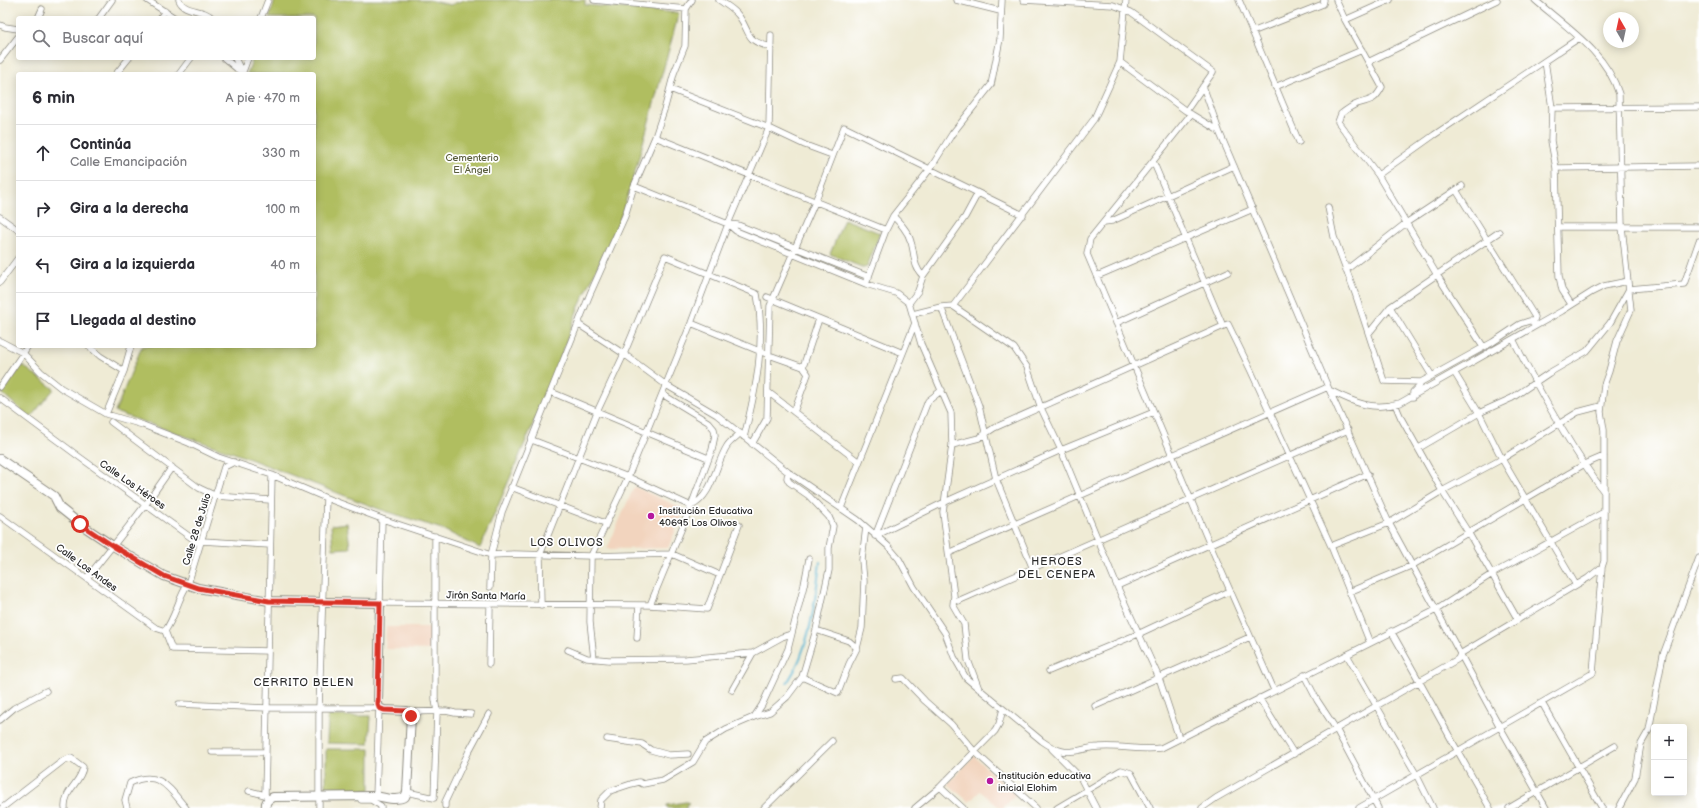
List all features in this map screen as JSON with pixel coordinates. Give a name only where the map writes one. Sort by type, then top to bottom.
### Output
[{"type":"street","points":[[100,16],[112,0]]},
{"type":"street","points":[[147,0],[171,16]]},
{"type":"street","points":[[179,0],[187,8],[209,14],[210,16]]},
{"type":"street","points":[[262,16],[268,0]]},
{"type":"street","points":[[594,0],[639,2],[686,9]]},
{"type":"street","points":[[490,587],[491,555],[496,533],[511,487],[532,440],[590,294],[626,216],[634,186],[655,137],[674,73],[685,46],[686,9],[692,0]]},
{"type":"street","points":[[719,0],[731,8],[739,16],[748,35],[753,41],[770,47]]},
{"type":"street","points":[[956,0],[1000,11]]},
{"type":"street","points":[[866,284],[886,230],[893,216],[930,169],[952,134],[991,85],[1000,39],[1000,11],[1002,0]]},
{"type":"street","points":[[1023,0],[1075,2],[1125,9],[1213,72],[1202,86],[1188,112],[1153,161],[1090,239],[1087,254],[1210,545],[1274,690]]},
{"type":"street","points":[[953,306],[1094,119],[1120,62],[1126,0]]},
{"type":"street","points":[[1239,0],[1299,142]]},
{"type":"street","points":[[1252,32],[1323,4],[1324,0]]},
{"type":"street","points":[[1336,0],[1345,20],[1382,87],[1379,93],[1371,101],[1358,104],[1340,114],[1338,122],[1378,174],[1437,275],[1483,346]]},
{"type":"street","points":[[1345,20],[1390,0]]},
{"type":"street","points":[[1368,62],[1497,0]]},
{"type":"street","points":[[1359,808],[1594,673],[1602,567],[1604,561],[1604,430],[1601,406],[1604,385],[1617,341],[1631,310],[1630,289],[1622,227],[1622,168],[1619,94],[1614,77],[1609,69],[1589,47],[1535,0]]},
{"type":"street","points":[[39,16],[42,9]]},
{"type":"street","points":[[161,16],[165,11]]},
{"type":"street","points":[[0,25],[5,28],[16,29]]},
{"type":"street","points":[[594,659],[590,622],[591,556],[628,477],[691,323],[708,274],[728,224],[769,128],[771,35]]},
{"type":"street","points":[[1378,174],[1579,38]]},
{"type":"street","points":[[0,60],[16,40]]},
{"type":"street","points":[[1275,86],[1362,50]]},
{"type":"street","points":[[118,72],[127,60]]},
{"type":"street","points":[[180,72],[190,60]]},
{"type":"street","points":[[226,60],[240,72]]},
{"type":"street","points":[[236,60],[241,72]]},
{"type":"street","points":[[243,72],[247,60]]},
{"type":"street","points":[[1545,61],[1552,108],[1552,141],[1556,168],[1559,227],[1559,276],[1562,290],[1571,304]]},
{"type":"street","points":[[1120,62],[1188,112],[1219,131]]},
{"type":"street","points":[[1202,86],[1252,210],[1329,389],[1389,523],[1500,727],[1546,808]]},
{"type":"street","points":[[670,89],[769,128],[805,145],[832,155]]},
{"type":"street","points":[[1552,108],[1699,107]]},
{"type":"street","points":[[752,443],[767,418],[770,298],[815,202],[844,127],[1023,215]]},
{"type":"street","points":[[655,137],[886,230]]},
{"type":"street","points":[[1153,161],[1223,326]]},
{"type":"street","points":[[1104,222],[1112,221],[1234,166]]},
{"type":"street","points":[[1556,168],[1699,166]]},
{"type":"street","points":[[634,186],[728,224],[738,225],[869,277]]},
{"type":"street","points":[[1346,270],[1406,223],[1462,186]]},
{"type":"street","points":[[1456,190],[1486,241],[1535,317],[1530,329]]},
{"type":"street","points":[[909,303],[918,290],[923,276],[965,216],[978,193]]},
{"type":"street","points":[[1328,207],[1334,237],[1369,333],[1384,381],[1421,382],[1483,346],[1493,342],[1520,324],[1529,320],[1534,321]]},
{"type":"street","points":[[1097,276],[1252,210]]},
{"type":"street","points":[[893,216],[905,230],[911,241],[917,270],[923,276]]},
{"type":"street","points":[[0,217],[16,229]]},
{"type":"street","points":[[728,224],[736,231],[866,284],[896,293],[909,303],[921,344],[951,413],[952,445],[944,512],[954,596],[953,605],[964,624],[968,660],[980,691]]},
{"type":"street","points":[[1559,227],[1699,227]]},
{"type":"street","points":[[1369,333],[1390,307],[1499,232]]},
{"type":"street","points":[[1630,289],[1684,284],[1699,241]]},
{"type":"street","points":[[532,440],[578,459],[628,477],[691,506],[698,503],[707,491],[727,446],[742,435],[755,395],[761,352],[761,318],[757,294],[665,256],[624,354],[597,412],[578,459],[559,505],[540,555],[541,605]]},
{"type":"street","points":[[0,282],[16,261]]},
{"type":"street","points":[[1116,322],[1228,272]]},
{"type":"street","points":[[1329,389],[1350,401],[1379,407],[1395,404],[1413,397],[1604,286],[1628,281]]},
{"type":"street","points":[[1418,448],[1479,413],[1512,398],[1534,382],[1587,351],[1610,324],[1630,289]]},
{"type":"street","points":[[770,298],[903,353]]},
{"type":"street","points":[[913,314],[941,307],[953,306],[1014,348],[1027,368],[1041,408],[1061,450],[1117,586],[1159,678],[1179,738]]},
{"type":"street","points":[[941,307],[977,400],[996,479],[1033,569]]},
{"type":"street","points":[[1390,307],[1432,376]]},
{"type":"street","points":[[803,367],[819,319]]},
{"type":"street","points":[[691,323],[761,352],[803,367],[808,374],[794,412]]},
{"type":"street","points":[[578,324],[624,354],[666,385],[717,415],[788,472],[841,508],[888,546],[899,559],[914,587],[945,633],[954,657],[966,678],[1050,747],[1080,777],[1096,808]]},
{"type":"street","points":[[841,508],[915,324]]},
{"type":"street","points":[[952,445],[979,438],[986,433],[1228,324],[1331,546],[1370,642]]},
{"type":"street","points":[[1513,339],[1557,424],[1583,464],[1604,492]]},
{"type":"street","points":[[0,341],[23,353],[41,372],[61,388],[106,414],[143,425],[382,519],[491,555],[591,556],[672,554],[720,575],[739,525]]},
{"type":"street","points":[[1493,342],[1497,348]]},
{"type":"street","points":[[0,387],[27,348]]},
{"type":"street","points":[[91,348],[100,356],[124,371]]},
{"type":"street","points":[[106,414],[124,371],[130,348]]},
{"type":"street","points":[[1454,372],[1479,413],[1502,459],[1576,585]]},
{"type":"street","points":[[1413,397],[1413,392],[1421,382]]},
{"type":"street","points":[[949,553],[1269,413],[1329,389]]},
{"type":"street","points":[[875,536],[928,401],[942,390]]},
{"type":"street","points":[[550,392],[708,458]]},
{"type":"street","points":[[768,392],[859,462]]},
{"type":"street","points":[[650,605],[691,506],[714,439],[714,429],[708,422],[662,394]]},
{"type":"street","name":"Calle Los Héroes","points":[[0,398],[197,542],[202,541],[270,545]]},
{"type":"street","points":[[1395,404],[1400,418],[1442,491],[1468,532],[1518,620]]},
{"type":"street","points":[[1331,546],[1389,523],[1442,491],[1502,459],[1578,412],[1601,406]]},
{"type":"street","points":[[875,536],[945,502],[1061,450],[1154,412]]},
{"type":"street","points":[[111,422],[199,488],[216,496],[270,500]]},
{"type":"street","points":[[958,601],[1098,541],[1348,430]]},
{"type":"street","points":[[1349,592],[1413,565],[1583,464],[1604,456]]},
{"type":"street","points":[[0,459],[54,496],[60,508],[112,548],[164,576],[198,588],[269,601],[380,603]]},
{"type":"street","name":"Calle 28 de Julio","points":[[166,630],[170,624],[182,592],[188,584],[224,467],[234,462]]},
{"type":"street","points":[[87,578],[146,504],[172,467]]},
{"type":"street","points":[[600,808],[601,800],[610,791],[640,782],[643,784],[663,780],[674,772],[688,766],[693,762],[705,742],[726,729],[770,712],[787,697],[802,677],[816,630],[829,570],[829,548],[833,526],[830,517],[809,496],[789,482],[787,478],[788,472]]},
{"type":"street","points":[[1117,586],[1368,474]]},
{"type":"street","points":[[266,808],[270,500],[272,475]]},
{"type":"street","points":[[511,487],[606,523]]},
{"type":"street","points":[[319,808],[319,708],[326,498]]},
{"type":"street","points":[[1050,747],[1062,751],[1077,752],[1099,747],[1150,750],[1161,748],[1304,675],[1347,655],[1391,631],[1436,610],[1492,574],[1604,512]]},
{"type":"street","name":"Calle Los Andes","points":[[0,516],[156,628],[166,630]]},
{"type":"street","points":[[376,796],[382,519]]},
{"type":"street","points":[[802,677],[838,693],[857,648],[862,628],[864,581],[862,560],[866,527]]},
{"type":"street","points":[[407,792],[434,798],[433,789],[437,712],[435,699],[435,536]]},
{"type":"street","points":[[754,717],[762,705],[788,649],[809,558]]},
{"type":"street","points":[[1619,808],[1635,778],[1641,744],[1649,730],[1663,655],[1699,558]]},
{"type":"street","points":[[1202,808],[1222,794],[1458,659],[1460,654],[1576,585],[1602,567]]},
{"type":"street","name":"Jirón Santa María","points":[[380,603],[650,605],[707,609],[720,575]]},
{"type":"street","points":[[1049,671],[1138,634],[1230,591]]},
{"type":"street","points":[[489,664],[490,605]]},
{"type":"street","points":[[637,638],[639,605]]},
{"type":"street","points":[[166,630],[172,650],[268,651]]},
{"type":"street","points":[[816,630],[849,641],[857,648]]},
{"type":"street","points":[[1391,631],[1420,681],[1457,752],[1490,808]]},
{"type":"street","points":[[568,650],[587,658],[594,659],[686,659],[754,653],[782,637],[791,634]]},
{"type":"street","points":[[1095,706],[1250,637]]},
{"type":"street","points":[[732,690],[754,653]]},
{"type":"street","points":[[1347,655],[1416,774],[1433,808]]},
{"type":"street","points":[[1304,675],[1317,700],[1336,729],[1378,808]]},
{"type":"street","points":[[896,679],[902,678],[951,724],[974,751],[1036,808]]},
{"type":"street","points":[[0,720],[14,708],[46,691]]},
{"type":"street","points":[[1259,698],[1294,754]]},
{"type":"street","points":[[1542,703],[1602,808]]},
{"type":"street","points":[[179,704],[267,708],[379,708],[384,710],[410,712],[446,711],[455,714],[471,714]]},
{"type":"street","points":[[915,808],[940,787],[995,731],[1000,724],[1003,709]]},
{"type":"street","points":[[249,791],[266,797],[376,796],[389,799],[405,797],[407,792],[410,712]]},
{"type":"street","points":[[445,806],[445,802],[469,751],[489,714]]},
{"type":"street","points":[[608,739],[642,744],[651,750],[669,755],[688,754]]},
{"type":"street","points":[[764,808],[832,741]]},
{"type":"street","points":[[1509,808],[1615,746]]},
{"type":"street","points":[[212,752],[266,752]]},
{"type":"street","points":[[2,808],[64,760],[71,758],[83,767],[82,773],[68,793],[65,808]]},
{"type":"street","points":[[1057,808],[1087,792],[1121,770],[1131,773],[1150,808]]},
{"type":"street","points":[[127,808],[126,800],[130,783],[138,779],[148,778],[164,782],[186,808]]},
{"type":"street","points":[[940,787],[962,808]]},
{"type":"street","points":[[360,796],[362,800],[371,800],[381,806],[381,808]]},
{"type":"shaded area","name":"Institución Educativa 40695 Los Olivos","points":[[635,487],[682,508],[684,511],[668,548],[607,549]]},
{"type":"shaded area","points":[[386,627],[432,627],[431,650],[385,649]]},
{"type":"shaded area","points":[[974,756],[1015,795],[1003,808],[1000,808],[980,791],[969,802],[948,784]]},
{"type":"green space","name":"Cementerio El Ángel","points":[[275,0],[429,0],[450,5],[464,0],[585,0],[585,5],[679,13],[633,179],[619,221],[577,311],[557,368],[480,548],[442,529],[379,509],[237,454],[115,412],[141,348],[316,348],[316,72],[248,72],[252,60],[316,60],[316,16],[270,16]]},
{"type":"green space","points":[[844,219],[880,233],[867,267],[864,268],[830,254]]},
{"type":"green space","points":[[22,365],[54,389],[30,418],[2,393]]},
{"type":"green space","points":[[347,523],[350,548],[333,549],[331,525]]},
{"type":"green space","points":[[328,716],[371,716],[369,744],[327,743]]},
{"type":"green space","points":[[326,749],[370,749],[370,790],[326,791]]},
{"type":"green space","points":[[686,802],[689,803],[685,806],[687,808],[667,807],[667,805]]},
{"type":"waterway","points":[[787,683],[795,670],[806,641],[816,593],[820,562]]},
{"type":"place","name":"Institución Educativa 40695 Los Olivos","points":[[651,516]]},
{"type":"place","name":"Institución educativa inicial Elohim","points":[[990,781]]},
{"type":"district","name":"LOS OLIVOS","points":[[567,542]]},
{"type":"district","name":"HEROES DEL CENEPA","points":[[1057,567]]},
{"type":"district","name":"CERRITO BELEN","points":[[304,682]]},
{"type":"route","points":[[80,524],[113,546],[164,576],[198,588],[269,601],[380,603],[379,708],[384,710],[407,711],[410,712],[411,716]]}]
